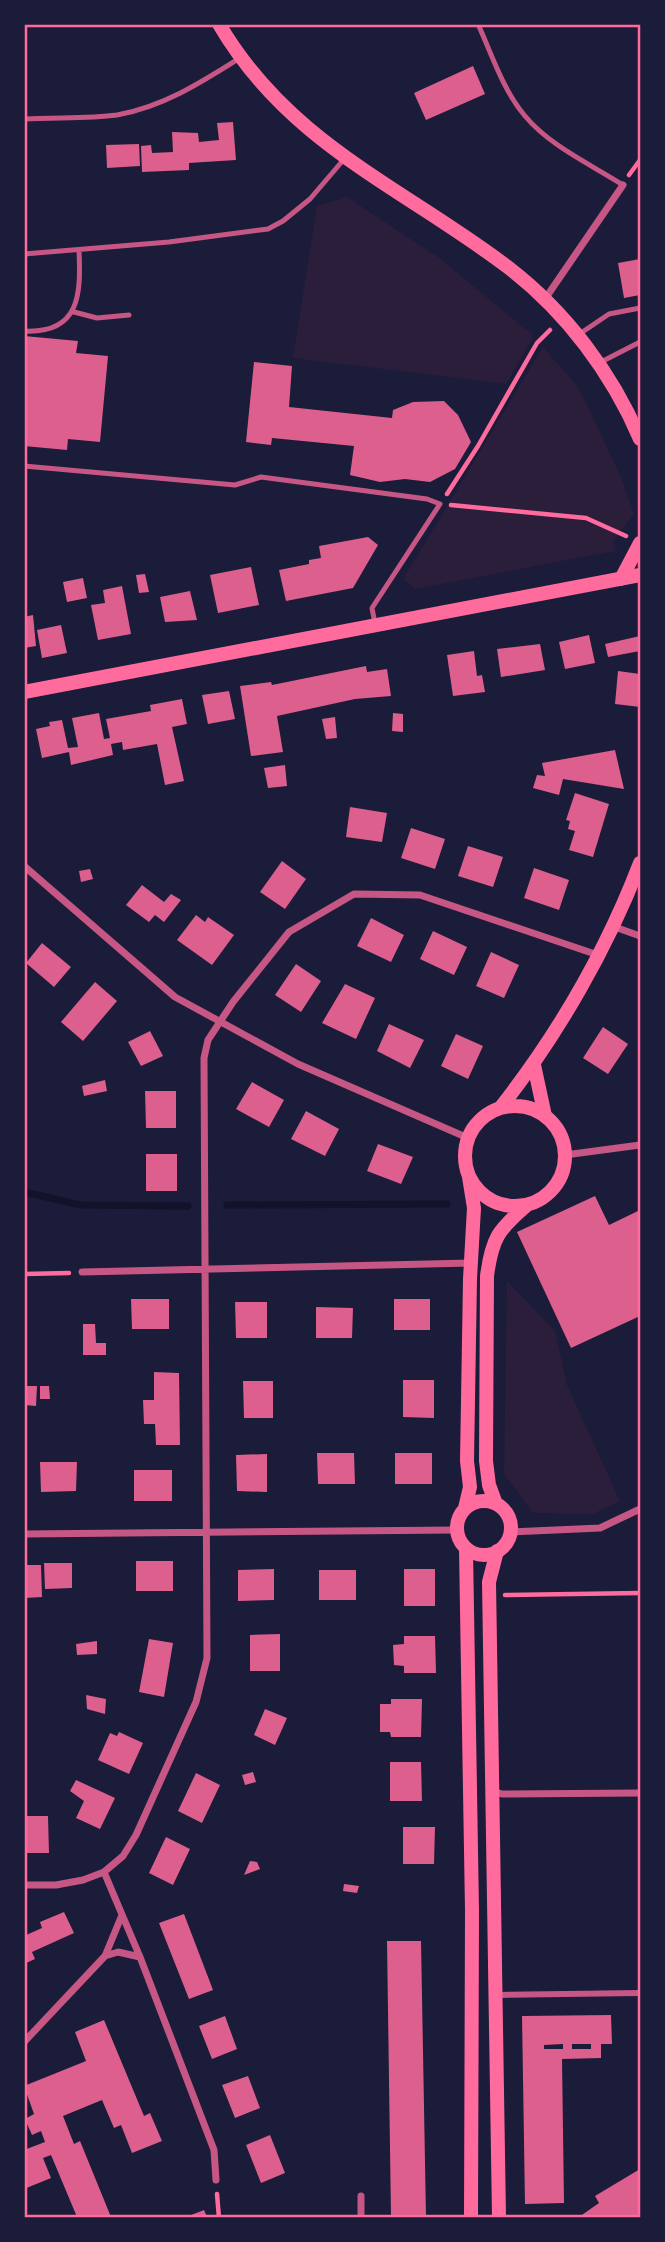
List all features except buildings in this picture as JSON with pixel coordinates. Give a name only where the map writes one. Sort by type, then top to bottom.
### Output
[{"type":"main road","points":[[219,24],[240,58],[272,97],[308,131],[509,268],[545,299],[563,317],[599,363],[640,439]]},
{"type":"main road","points":[[621,579],[640,545]]},
{"type":"main road","points":[[24,692],[640,575]]},
{"type":"main road","points":[[501,1107],[534,1065],[598,955],[640,863]]},
{"type":"main road","points":[[534,1065],[545,1116]]},
{"type":"main road","points":[[471,2217],[472,1911],[466,1549],[456,1530],[470,1487],[467,1461],[474,1208],[465,1164],[468,1138],[487,1114],[501,1107],[516,1105],[545,1116],[555,1126],[565,1155],[555,1186],[543,1198],[527,1205],[499,1228],[491,1248],[487,1276],[486,1461],[489,1485],[496,1504],[508,1516],[510,1532],[508,1540],[497,1552],[489,1582],[499,2217]]},
{"type":"main road","points":[[469,1177],[479,1191],[493,1201],[510,1206],[527,1205]]},
{"type":"main road","points":[[465,1508],[480,1501],[496,1504]]},
{"type":"main road","points":[[466,1549],[482,1555],[497,1552]]},
{"type":"street","points":[[545,299],[623,185]]},
{"type":"street","points":[[24,866],[175,997],[222,1020],[298,1064],[468,1138]]},
{"type":"street","points":[[24,1885],[56,1885],[103,1872],[122,1856],[136,1835],[196,1702],[207,1658],[209,1533],[204,1271],[204,1058],[208,1040],[289,932],[354,894],[420,895],[598,955]]},
{"type":"street","points":[[612,926],[640,936]]},
{"type":"street","points":[[565,1155],[640,1145]]},
{"type":"street","points":[[82,1272],[471,1263]]},
{"type":"street","points":[[510,1532],[600,1528],[640,1509]]},
{"type":"street","points":[[24,1534],[456,1530]]},
{"type":"street","points":[[492,1791],[502,1794],[640,1793]]},
{"type":"street","points":[[103,1872],[140,1957],[214,2150],[216,2180]]},
{"type":"street","points":[[24,2042],[105,1956],[122,1915]]},
{"type":"street","points":[[105,1956],[118,1952],[140,1957]]},
{"type":"street","points":[[494,1995],[640,1993]]},
{"type":"street","points":[[361,2196],[361,2217]]},
{"type":"lane","points":[[478,24],[510,95],[526,118],[551,141],[623,185]]},
{"type":"lane","points":[[24,119],[117,115],[159,103],[190,89],[240,58]]},
{"type":"lane","points":[[24,254],[79,251],[268,229],[283,221],[310,199],[345,158]]},
{"type":"lane","points":[[24,331],[42,332],[74,312],[81,288],[79,251]]},
{"type":"lane","points":[[578,335],[609,314],[640,308]]},
{"type":"lane","points":[[74,312],[97,318],[129,315]]},
{"type":"lane","points":[[599,363],[640,342]]},
{"type":"lane","points":[[24,466],[235,485],[261,477],[440,504],[372,608],[375,625]]},
{"type":"path","points":[[563,317],[537,342],[478,446],[440,504],[586,518],[640,545]]},
{"type":"path","points":[[24,1274],[82,1272]]},
{"type":"path","points":[[489,1595],[640,1592]]},
{"type":"path","points":[[216,2180],[219,2217]]},
{"type":"shaded area","points":[[347,197],[438,257],[534,336],[506,384],[293,358],[317,206]]},
{"type":"shaded area","points":[[543,347],[579,388],[621,477],[634,514],[613,541],[615,551],[415,589],[403,579]]},
{"type":"shaded area","points":[[507,1281],[555,1331],[567,1385],[620,1501],[593,1514],[533,1513],[504,1474]]},
{"type":"waterway","points":[[24,1192],[81,1205],[188,1206]]},
{"type":"waterway","points":[[227,1205],[447,1204]]}]
